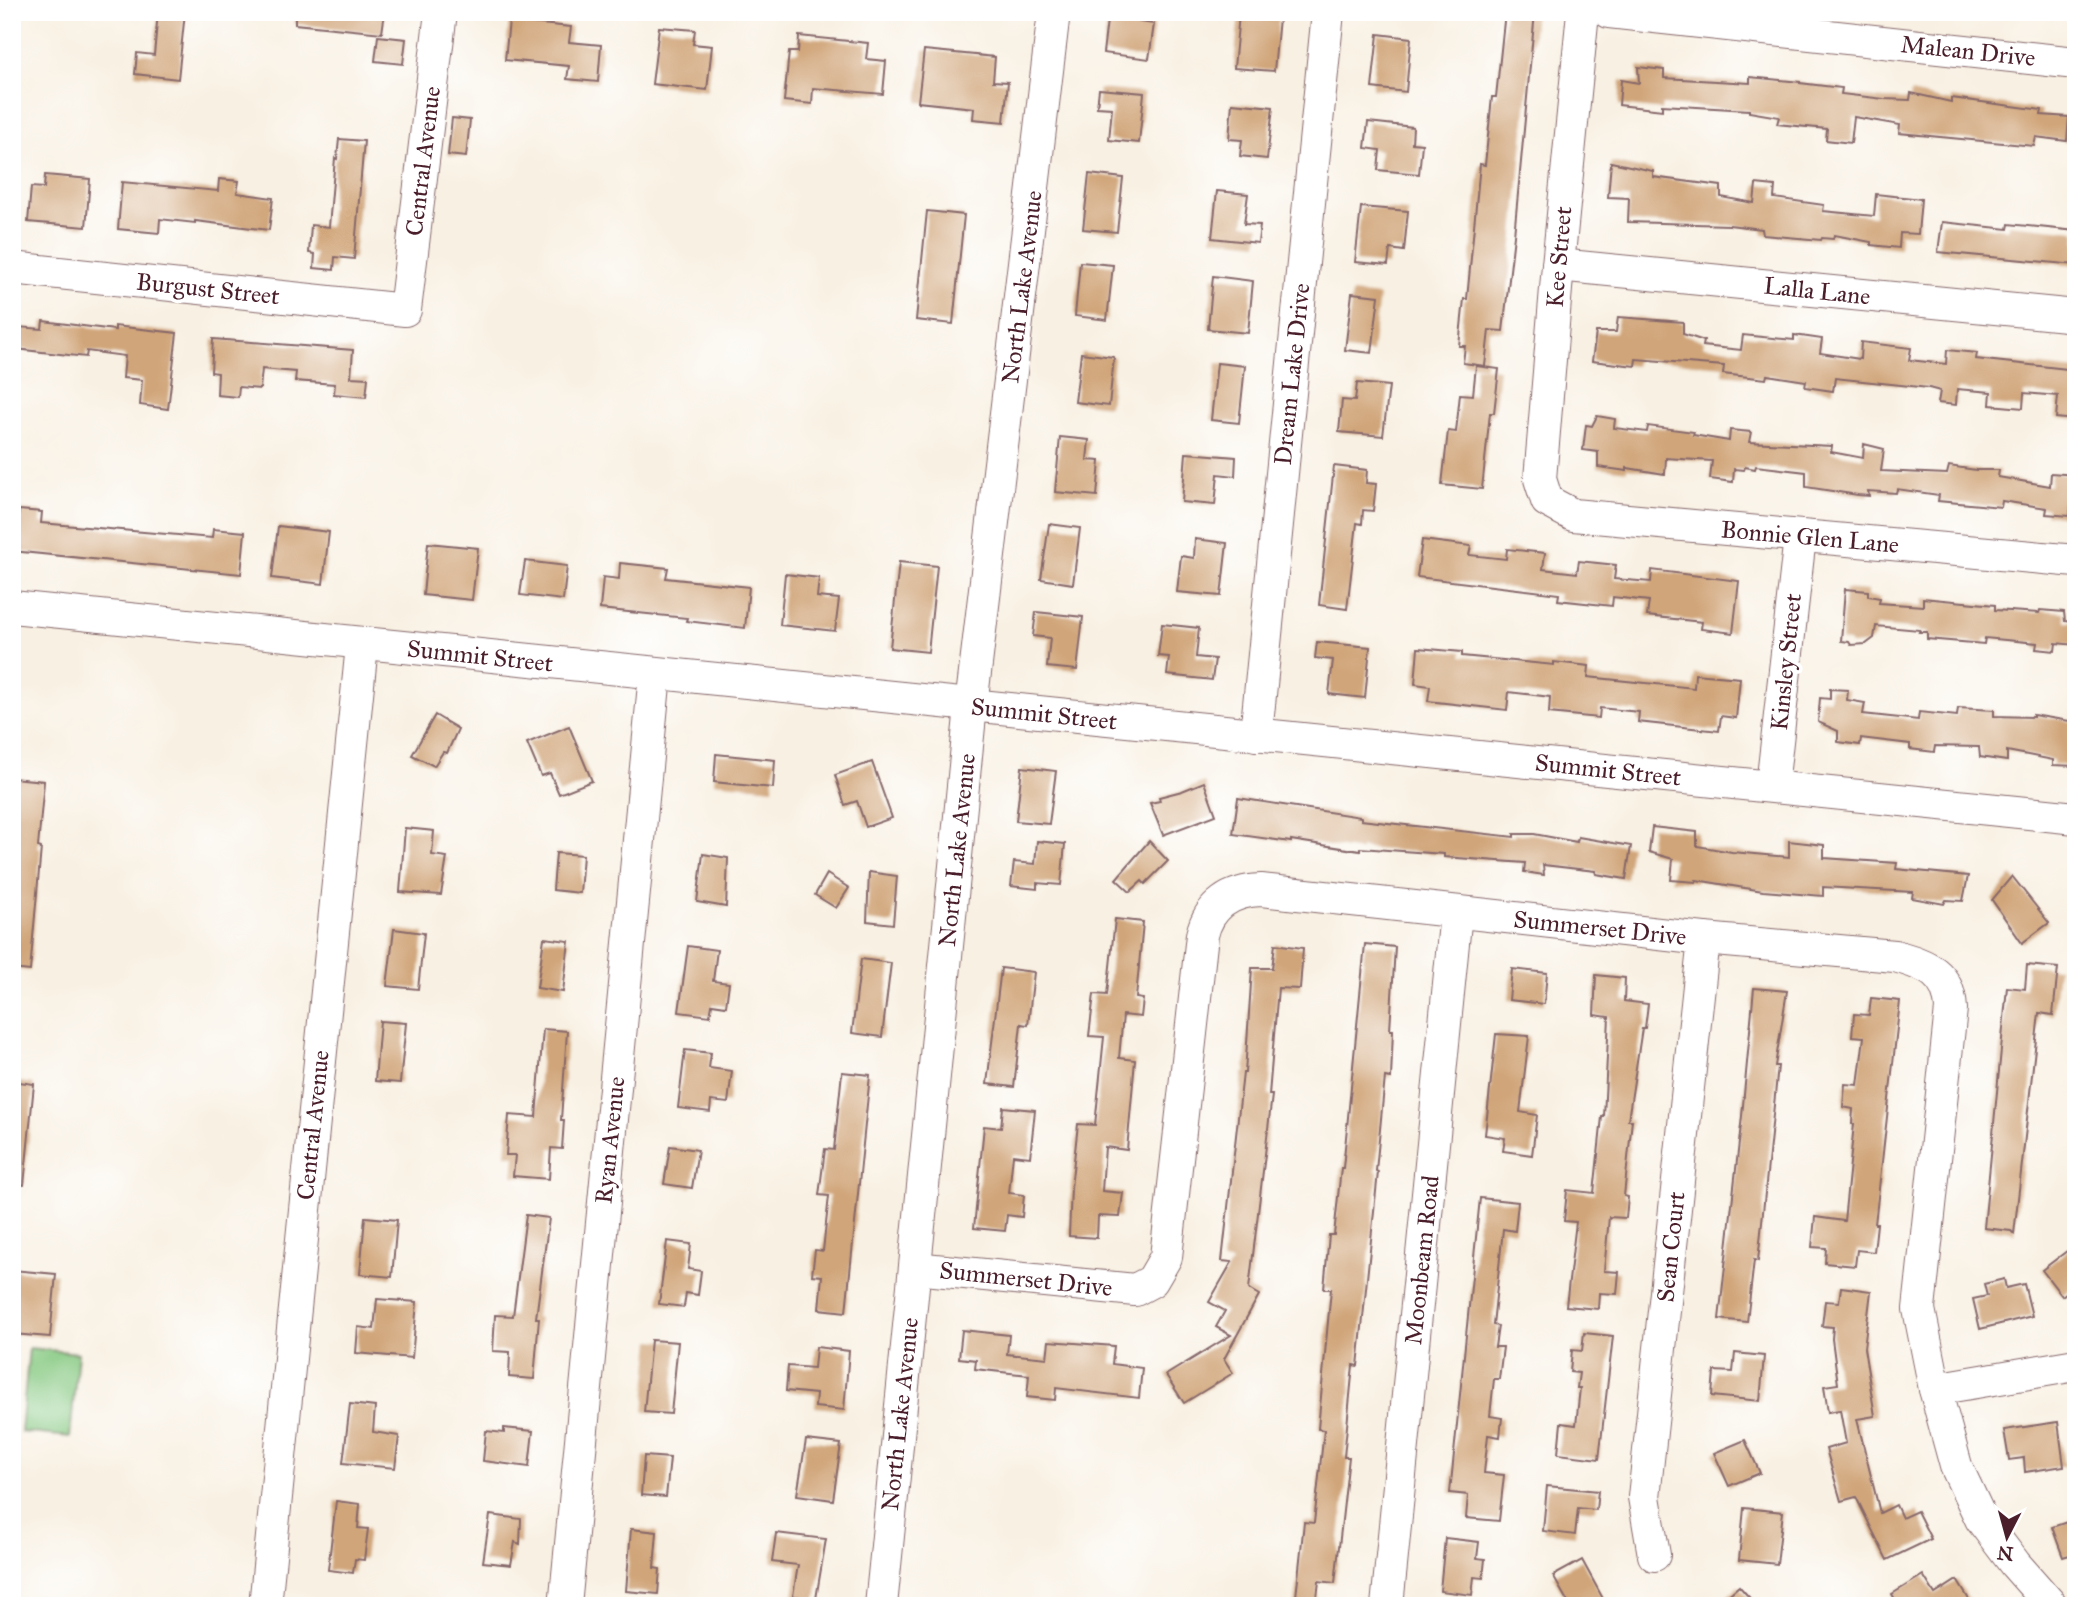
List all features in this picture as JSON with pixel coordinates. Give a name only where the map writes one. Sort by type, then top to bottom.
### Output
[{"type":"street","name":"Central Avenue","points":[[405,310],[441,12]]},
{"type":"street","name":"North Lake Avenue","points":[[881,1606],[971,706],[1054,12]]},
{"type":"street","name":"Dream Lake Drive","points":[[1256,735],[1328,12]]},
{"type":"street","name":"Kee Street","points":[[1547,501],[1540,480],[1583,12]]},
{"type":"street","name":"Malean Drive","points":[[1609,12],[2076,63]]},
{"type":"street","name":"Lalla Lane","points":[[1558,265],[2076,316]]},
{"type":"street","name":"Burgust Street","points":[[12,268],[405,310]]},
{"type":"street","name":"Bonnie Glen Lane","points":[[1547,501],[1573,515],[2076,561]]},
{"type":"street","name":"Kinsley Street","points":[[1772,786],[1800,537]]},
{"type":"street","name":"Summit Street","points":[[12,607],[362,645],[2076,818]]},
{"type":"street","name":"Central Avenue","points":[[265,1606],[362,645]]},
{"type":"street","name":"Ryan Avenue","points":[[565,1606],[655,674]]},
{"type":"street","name":"Summerset Drive","points":[[915,1268],[1135,1290],[1152,1281],[1166,1257],[1200,948],[1205,925],[1217,905],[1235,893],[1261,890],[1704,939],[1895,956],[1933,971],[1942,979],[1950,997],[1951,1020],[1919,1309],[1935,1389],[1956,1465],[1981,1518],[2015,1564],[2052,1606]]},
{"type":"street","name":"Moonbeam Road","points":[[1387,1606],[1456,913]]},
{"type":"street","name":"Sean Court","points":[[1654,1555],[1644,1497],[1704,939]]},
{"type":"street","points":[[1935,1389],[2076,1366]]},
{"type":"green space","points":[[29,1348],[78,1353],[70,1437],[21,1432]]},
{"type":"building","points":[[158,12],[185,12],[178,79],[135,74],[137,53],[154,55]]},
{"type":"building","points":[[295,12],[385,12],[382,33],[295,24]]},
{"type":"building","points":[[1108,12],[1140,12],[1139,22],[1154,24],[1149,59],[1103,53]]},
{"type":"building","points":[[1505,12],[1535,12],[1503,331],[1489,330],[1485,366],[1463,363],[1465,346],[1459,346],[1464,299],[1467,299],[1480,164],[1485,165]]},
{"type":"building","points":[[1239,14],[1279,18],[1274,71],[1234,68]]},
{"type":"building","points":[[509,21],[571,27],[569,42],[601,45],[598,82],[567,79],[569,66],[505,60]]},
{"type":"building","points":[[659,27],[695,30],[693,44],[712,46],[707,90],[652,84]]},
{"type":"building","points":[[1378,34],[1411,38],[1406,92],[1372,88]]},
{"type":"building","points":[[378,36],[406,39],[403,64],[375,61]]},
{"type":"building","points":[[799,36],[868,43],[866,59],[886,61],[883,94],[813,88],[812,104],[784,101],[789,52],[798,52]]},
{"type":"building","points":[[924,50],[995,57],[993,81],[1008,82],[1004,122],[973,119],[974,108],[918,102]]},
{"type":"building","points":[[1638,67],[1664,70],[1664,78],[1750,83],[1750,77],[1842,88],[1841,94],[1884,99],[1910,100],[1911,93],[1951,102],[1951,98],[2042,110],[2041,115],[2069,117],[2067,141],[2036,137],[2034,146],[1899,133],[1900,125],[1854,117],[1851,143],[1826,140],[1827,129],[1777,124],[1779,117],[1749,110],[1662,105],[1662,110],[1619,105],[1621,80],[1639,83]]},
{"type":"building","points":[[1099,89],[1144,93],[1139,143],[1109,140],[1112,108],[1097,107]]},
{"type":"building","points":[[1232,103],[1273,107],[1267,159],[1240,156],[1242,140],[1229,139]]},
{"type":"building","points":[[452,118],[470,120],[466,157],[448,155]]},
{"type":"building","points":[[1368,122],[1413,127],[1412,143],[1422,144],[1419,174],[1378,170],[1380,150],[1365,148]]},
{"type":"building","points":[[339,139],[364,141],[354,259],[335,257],[334,270],[314,268],[315,254],[309,253],[311,225],[329,227]]},
{"type":"building","points":[[1611,162],[1653,171],[1653,177],[1721,186],[1721,197],[1754,203],[1756,184],[1775,186],[1774,198],[1824,205],[1823,211],[1874,216],[1876,194],[1921,199],[1918,234],[1900,233],[1899,248],[1871,245],[1871,242],[1834,235],[1833,239],[1821,240],[1763,235],[1762,229],[1729,225],[1628,222],[1629,198],[1608,197]]},
{"type":"building","points":[[1089,174],[1123,178],[1117,232],[1083,229]]},
{"type":"building","points":[[45,175],[90,179],[86,227],[28,222],[31,187],[44,188]]},
{"type":"building","points":[[219,179],[239,181],[237,193],[273,198],[269,230],[160,219],[159,233],[118,229],[122,182],[218,191]]},
{"type":"building","points":[[1217,191],[1248,194],[1244,224],[1260,225],[1258,243],[1212,238]]},
{"type":"building","points":[[1361,207],[1408,211],[1404,251],[1390,249],[1388,265],[1355,262]]},
{"type":"building","points":[[927,211],[964,215],[953,324],[916,320]]},
{"type":"building","points":[[1942,222],[2008,229],[2009,224],[2076,231],[2076,265],[1938,252]]},
{"type":"building","points":[[1080,262],[1113,265],[1107,320],[1075,316]]},
{"type":"building","points":[[1213,276],[1253,281],[1248,333],[1208,329]]},
{"type":"building","points":[[1352,293],[1379,296],[1372,353],[1345,350]]},
{"type":"building","points":[[1618,317],[1683,322],[1683,334],[1704,341],[1703,346],[1741,350],[1743,335],[1794,340],[1794,335],[1822,339],[1820,353],[1860,359],[1861,342],[1911,348],[1909,360],[1946,364],[1947,350],[1977,353],[1976,359],[2076,370],[2076,420],[2056,418],[2058,396],[2024,393],[2023,408],[1990,405],[1991,392],[1957,389],[1956,405],[1938,403],[1940,391],[1929,388],[1835,378],[1833,391],[1805,387],[1806,381],[1767,375],[1766,379],[1723,374],[1724,366],[1636,359],[1635,366],[1592,361],[1596,332],[1616,332]]},
{"type":"building","points":[[43,321],[115,330],[115,326],[177,333],[168,409],[140,405],[142,380],[123,378],[125,356],[87,351],[86,357],[16,349],[18,327],[42,329]]},
{"type":"building","points":[[213,339],[353,350],[351,377],[368,378],[366,397],[334,394],[335,384],[295,381],[296,372],[262,369],[260,389],[239,387],[238,397],[217,395],[218,373],[211,372]]},
{"type":"building","points":[[1081,353],[1114,357],[1109,406],[1075,402]]},
{"type":"building","points":[[1217,363],[1245,366],[1239,423],[1211,420]]},
{"type":"building","points":[[1476,366],[1499,369],[1494,413],[1490,413],[1482,489],[1442,485],[1448,431],[1456,432],[1460,394],[1473,395]]},
{"type":"building","points":[[1357,383],[1389,386],[1383,436],[1339,432],[1342,400],[1355,401]]},
{"type":"building","points":[[1597,416],[1615,419],[1614,428],[1647,432],[1648,426],[1694,432],[1693,435],[1729,441],[1730,430],[1751,432],[1749,442],[1832,446],[1831,452],[1863,458],[1864,444],[1884,449],[1881,471],[1947,474],[1949,466],[1999,470],[1998,477],[2050,486],[2051,473],[2076,475],[2076,505],[2071,504],[2070,516],[2046,514],[2047,508],[2002,501],[2001,507],[1938,501],[1939,495],[1897,489],[1896,493],[1868,491],[1869,496],[1858,495],[1806,487],[1806,472],[1756,466],[1755,469],[1734,469],[1733,482],[1710,479],[1712,461],[1666,458],[1665,474],[1598,467],[1598,452],[1583,450],[1586,425],[1592,426]]},
{"type":"building","points":[[1060,437],[1089,440],[1087,460],[1100,461],[1097,496],[1055,492]]},
{"type":"building","points":[[1186,453],[1236,457],[1235,476],[1218,474],[1215,505],[1182,502]]},
{"type":"building","points":[[1334,466],[1367,470],[1366,483],[1376,484],[1373,511],[1363,510],[1362,524],[1357,523],[1347,609],[1319,605]]},
{"type":"building","points":[[19,510],[42,512],[41,523],[212,538],[213,529],[245,532],[241,574],[12,551],[12,518],[18,519]]},
{"type":"building","points":[[1049,524],[1080,528],[1073,584],[1041,579]]},
{"type":"building","points":[[278,526],[329,532],[323,584],[272,578]]},
{"type":"building","points":[[1195,539],[1227,543],[1221,596],[1177,592],[1181,556],[1194,558]]},
{"type":"building","points":[[1422,540],[1471,546],[1469,555],[1506,559],[1507,549],[1545,553],[1543,569],[1577,573],[1579,561],[1616,565],[1614,579],[1651,582],[1652,570],[1739,581],[1733,633],[1701,629],[1702,622],[1647,616],[1649,601],[1613,597],[1612,606],[1558,600],[1559,594],[1417,577]]},
{"type":"building","points":[[428,543],[478,548],[472,600],[423,595]]},
{"type":"building","points":[[525,561],[567,566],[563,600],[520,595]]},
{"type":"building","points":[[899,562],[937,566],[928,652],[890,648]]},
{"type":"building","points":[[620,563],[668,568],[666,578],[749,587],[745,628],[686,621],[687,618],[600,609],[603,577],[619,579]]},
{"type":"building","points":[[785,574],[819,578],[817,597],[839,599],[835,631],[780,625]]},
{"type":"building","points":[[1845,589],[1868,591],[1868,596],[1880,598],[1879,603],[1923,606],[1923,598],[1995,605],[1995,610],[2064,612],[2065,621],[2076,622],[2076,645],[2056,643],[2055,651],[2036,649],[2037,643],[1985,638],[1984,644],[1927,639],[1927,632],[1919,632],[1920,630],[1876,626],[1874,638],[1866,644],[1851,645],[1841,641]]},
{"type":"building","points":[[1036,612],[1083,617],[1077,670],[1047,667],[1050,638],[1033,636]]},
{"type":"building","points":[[1162,624],[1199,628],[1196,657],[1215,659],[1212,680],[1167,675],[1169,657],[1158,656]]},
{"type":"building","points":[[1317,642],[1370,647],[1365,698],[1329,694],[1333,660],[1315,658]]},
{"type":"building","points":[[1418,648],[1462,652],[1462,656],[1589,666],[1588,677],[1694,688],[1695,674],[1740,678],[1736,718],[1721,716],[1719,731],[1638,722],[1639,712],[1600,708],[1599,718],[1549,713],[1550,697],[1509,692],[1507,710],[1428,701],[1430,686],[1415,684]]},
{"type":"building","points":[[1830,689],[1848,690],[1847,700],[1865,703],[1863,714],[1918,720],[1919,712],[1957,716],[1958,708],[1994,710],[1994,716],[2033,715],[2076,722],[2076,766],[2053,765],[2053,760],[2007,751],[2007,761],[1980,757],[1979,747],[1935,746],[1934,752],[1910,749],[1910,744],[1861,738],[1860,745],[1838,742],[1838,731],[1818,722],[1820,698],[1830,699]]},
{"type":"building","points":[[435,715],[458,729],[447,753],[443,752],[434,766],[412,755]]},
{"type":"building","points":[[569,726],[592,781],[559,794],[550,773],[541,776],[527,743]]},
{"type":"building","points":[[716,754],[775,760],[773,788],[714,782]]},
{"type":"building","points":[[872,762],[892,818],[866,827],[857,801],[845,805],[835,775]]},
{"type":"building","points":[[1022,767],[1056,771],[1049,824],[1016,821]]},
{"type":"building","points":[[12,778],[44,781],[30,971],[12,969]]},
{"type":"building","points":[[1204,782],[1216,815],[1163,835],[1150,803],[1160,801],[1159,797]]},
{"type":"building","points":[[1238,798],[1361,817],[1361,820],[1514,837],[1514,834],[1534,834],[1577,842],[1578,837],[1631,846],[1626,879],[1596,874],[1595,871],[1543,865],[1544,875],[1524,872],[1525,863],[1444,857],[1444,854],[1360,848],[1360,851],[1233,834]]},
{"type":"building","points":[[1652,827],[1697,832],[1697,846],[1732,852],[1789,857],[1789,841],[1824,845],[1824,858],[1897,863],[1896,869],[1968,876],[1963,901],[1946,900],[1944,904],[1912,898],[1913,892],[1823,887],[1823,896],[1763,891],[1696,880],[1671,880],[1673,859],[1649,852]]},
{"type":"building","points":[[405,828],[434,831],[432,855],[447,857],[441,895],[400,892]]},
{"type":"building","points":[[1037,841],[1065,844],[1061,885],[1037,883],[1037,889],[1011,886],[1014,862],[1035,864]]},
{"type":"building","points":[[1149,841],[1168,861],[1145,884],[1142,881],[1130,892],[1116,879]]},
{"type":"building","points":[[556,853],[583,855],[580,893],[553,890]]},
{"type":"building","points":[[703,854],[728,858],[726,907],[697,902]]},
{"type":"building","points":[[869,872],[897,876],[893,924],[867,921]]},
{"type":"building","points":[[827,874],[849,888],[836,908],[815,895]]},
{"type":"building","points":[[2012,876],[2049,923],[2022,943],[1992,900]]},
{"type":"building","points":[[1115,919],[1143,922],[1136,998],[1143,999],[1141,1017],[1123,1015],[1119,1058],[1135,1060],[1127,1150],[1105,1147],[1102,1191],[1123,1193],[1120,1217],[1098,1216],[1097,1238],[1069,1236],[1078,1124],[1095,1125],[1104,1037],[1089,1036],[1094,994],[1107,995]]},
{"type":"building","points":[[394,929],[424,933],[418,989],[387,986]]},
{"type":"building","points":[[544,938],[569,941],[563,992],[537,988]]},
{"type":"building","points":[[1275,944],[1303,948],[1300,989],[1278,988],[1269,1095],[1272,1095],[1249,1289],[1259,1295],[1224,1359],[1233,1373],[1184,1403],[1166,1375],[1231,1335],[1216,1327],[1225,1311],[1209,1302],[1232,1262],[1222,1261],[1245,1073],[1252,968],[1272,968]]},
{"type":"building","points":[[1365,944],[1395,947],[1390,1030],[1393,1030],[1391,1078],[1385,1077],[1358,1366],[1353,1365],[1344,1457],[1349,1457],[1335,1583],[1319,1581],[1316,1606],[1295,1606],[1304,1522],[1314,1523],[1324,1430],[1318,1429],[1331,1289],[1324,1289],[1329,1235],[1334,1235],[1343,1168]]},
{"type":"building","points":[[688,946],[717,950],[713,981],[729,983],[726,1006],[712,1004],[710,1016],[679,1012]]},
{"type":"building","points":[[861,959],[891,963],[882,1037],[852,1033]]},
{"type":"building","points":[[2027,965],[2058,968],[2053,1015],[2039,1013],[2014,1234],[2011,1231],[1984,1228],[2007,987],[2025,989]]},
{"type":"building","points":[[1001,968],[1034,972],[1028,1025],[1021,1024],[1014,1087],[987,1084]]},
{"type":"building","points":[[1512,969],[1547,973],[1544,1004],[1509,1000]]},
{"type":"building","points":[[1596,975],[1625,978],[1624,1001],[1648,1004],[1628,1120],[1632,1120],[1624,1196],[1628,1197],[1626,1218],[1609,1217],[1604,1271],[1619,1272],[1617,1294],[1599,1293],[1598,1309],[1566,1306],[1576,1222],[1564,1221],[1567,1190],[1594,1193],[1604,1117],[1609,1017],[1594,1015]]},
{"type":"building","points":[[1754,988],[1787,991],[1775,1066],[1778,1066],[1758,1261],[1754,1260],[1747,1322],[1719,1319]]},
{"type":"building","points":[[1871,998],[1900,1001],[1874,1252],[1857,1250],[1855,1266],[1825,1263],[1826,1248],[1812,1247],[1815,1217],[1844,1221],[1854,1124],[1853,1109],[1843,1107],[1845,1084],[1858,1085],[1864,1037],[1852,1036],[1854,1014],[1869,1015]]},
{"type":"building","points":[[380,1021],[406,1023],[400,1083],[375,1081]]},
{"type":"building","points":[[543,1029],[567,1031],[561,1120],[564,1120],[562,1149],[551,1148],[549,1179],[513,1176],[515,1155],[506,1155],[509,1115],[536,1117]]},
{"type":"building","points":[[1496,1034],[1529,1036],[1520,1112],[1537,1115],[1532,1155],[1503,1151],[1505,1138],[1485,1135]]},
{"type":"building","points":[[685,1050],[711,1053],[709,1068],[732,1071],[728,1103],[711,1101],[710,1112],[678,1108]]},
{"type":"building","points":[[842,1072],[870,1075],[846,1312],[819,1309],[822,1276],[812,1275],[815,1250],[823,1251],[829,1196],[819,1195],[825,1149],[834,1150]]},
{"type":"building","points":[[12,1081],[34,1084],[24,1185],[12,1184]]},
{"type":"building","points":[[1003,1107],[1035,1110],[1030,1157],[1013,1155],[1009,1193],[1024,1195],[1022,1217],[1007,1215],[1005,1231],[974,1228],[984,1126],[1001,1128]]},
{"type":"building","points":[[670,1146],[698,1150],[692,1188],[664,1184]]},
{"type":"building","points":[[1480,1198],[1518,1202],[1515,1231],[1503,1229],[1493,1325],[1498,1326],[1495,1347],[1503,1347],[1499,1379],[1494,1379],[1490,1416],[1502,1418],[1500,1437],[1488,1435],[1484,1473],[1504,1475],[1499,1521],[1466,1518],[1468,1495],[1450,1493]]},
{"type":"building","points":[[526,1215],[549,1218],[536,1318],[539,1318],[534,1379],[509,1377],[510,1352],[493,1351],[495,1315],[513,1316]]},
{"type":"building","points":[[365,1217],[397,1220],[392,1277],[360,1274]]},
{"type":"building","points":[[667,1241],[691,1244],[688,1269],[701,1271],[698,1295],[686,1293],[684,1307],[659,1304]]},
{"type":"building","points":[[2076,1244],[2076,1285],[2062,1296],[2042,1270]]},
{"type":"building","points":[[12,1270],[56,1274],[50,1337],[12,1334]]},
{"type":"building","points":[[2004,1279],[2006,1288],[2024,1284],[2032,1316],[1980,1329],[1973,1299],[1987,1296],[1984,1284]]},
{"type":"building","points":[[1841,1287],[1871,1291],[1864,1348],[1875,1416],[1857,1419],[1880,1513],[1896,1505],[1902,1518],[1917,1511],[1931,1539],[1887,1560],[1856,1497],[1841,1501],[1826,1449],[1846,1443],[1840,1410],[1828,1412],[1824,1386],[1838,1384],[1833,1327],[1822,1326],[1825,1301],[1839,1302]]},
{"type":"building","points":[[377,1299],[417,1302],[412,1358],[356,1353],[358,1327],[374,1329]]},
{"type":"building","points":[[962,1330],[1009,1335],[1007,1354],[1047,1358],[1049,1341],[1114,1346],[1112,1364],[1142,1368],[1139,1398],[1056,1388],[1055,1400],[1027,1397],[1029,1375],[975,1369],[976,1360],[959,1358]]},
{"type":"building","points":[[1584,1333],[1613,1336],[1599,1459],[1558,1454],[1561,1423],[1576,1425],[1579,1373],[1570,1372],[1572,1350],[1582,1351]]},
{"type":"building","points":[[651,1340],[678,1342],[671,1414],[644,1412]]},
{"type":"building","points":[[816,1347],[849,1351],[844,1410],[815,1407],[816,1394],[786,1391],[788,1366],[814,1368]]},
{"type":"building","points":[[1735,1353],[1764,1356],[1760,1401],[1712,1396],[1714,1371],[1733,1372]]},
{"type":"building","points":[[350,1404],[375,1407],[373,1432],[399,1436],[395,1468],[343,1463]]},
{"type":"building","points":[[2058,1422],[2064,1466],[2025,1472],[2024,1458],[2009,1460],[2004,1430]]},
{"type":"building","points":[[504,1428],[533,1431],[529,1467],[483,1461],[486,1431],[504,1433]]},
{"type":"building","points":[[806,1440],[841,1444],[833,1500],[797,1495]]},
{"type":"building","points":[[1745,1440],[1760,1473],[1729,1486],[1714,1453]]},
{"type":"building","points":[[644,1456],[670,1458],[666,1497],[641,1495]]},
{"type":"building","points":[[1547,1486],[1598,1491],[1596,1510],[1578,1508],[1575,1535],[1543,1531]]},
{"type":"building","points":[[336,1501],[360,1504],[358,1528],[368,1529],[364,1560],[355,1559],[353,1573],[328,1570]]},
{"type":"building","points":[[1744,1508],[1783,1512],[1777,1564],[1739,1560]]},
{"type":"building","points":[[490,1515],[521,1519],[520,1544],[515,1542],[511,1565],[483,1562]]},
{"type":"building","points":[[2076,1519],[2076,1553],[2063,1557],[2052,1527]]},
{"type":"building","points":[[631,1529],[657,1532],[654,1568],[660,1569],[658,1594],[626,1591]]},
{"type":"building","points":[[776,1533],[826,1539],[816,1599],[793,1596],[798,1565],[772,1562]]},
{"type":"building","points":[[1445,1538],[1479,1542],[1477,1558],[1485,1559],[1483,1578],[1474,1577],[1472,1595],[1440,1591]]},
{"type":"building","points":[[1582,1560],[1607,1606],[1570,1606],[1553,1576]]},
{"type":"building","points":[[1923,1575],[1935,1594],[1957,1580],[1973,1606],[1899,1606],[1892,1594]]},
{"type":"building","points":[[1739,1586],[1757,1606],[1716,1606]]}]
